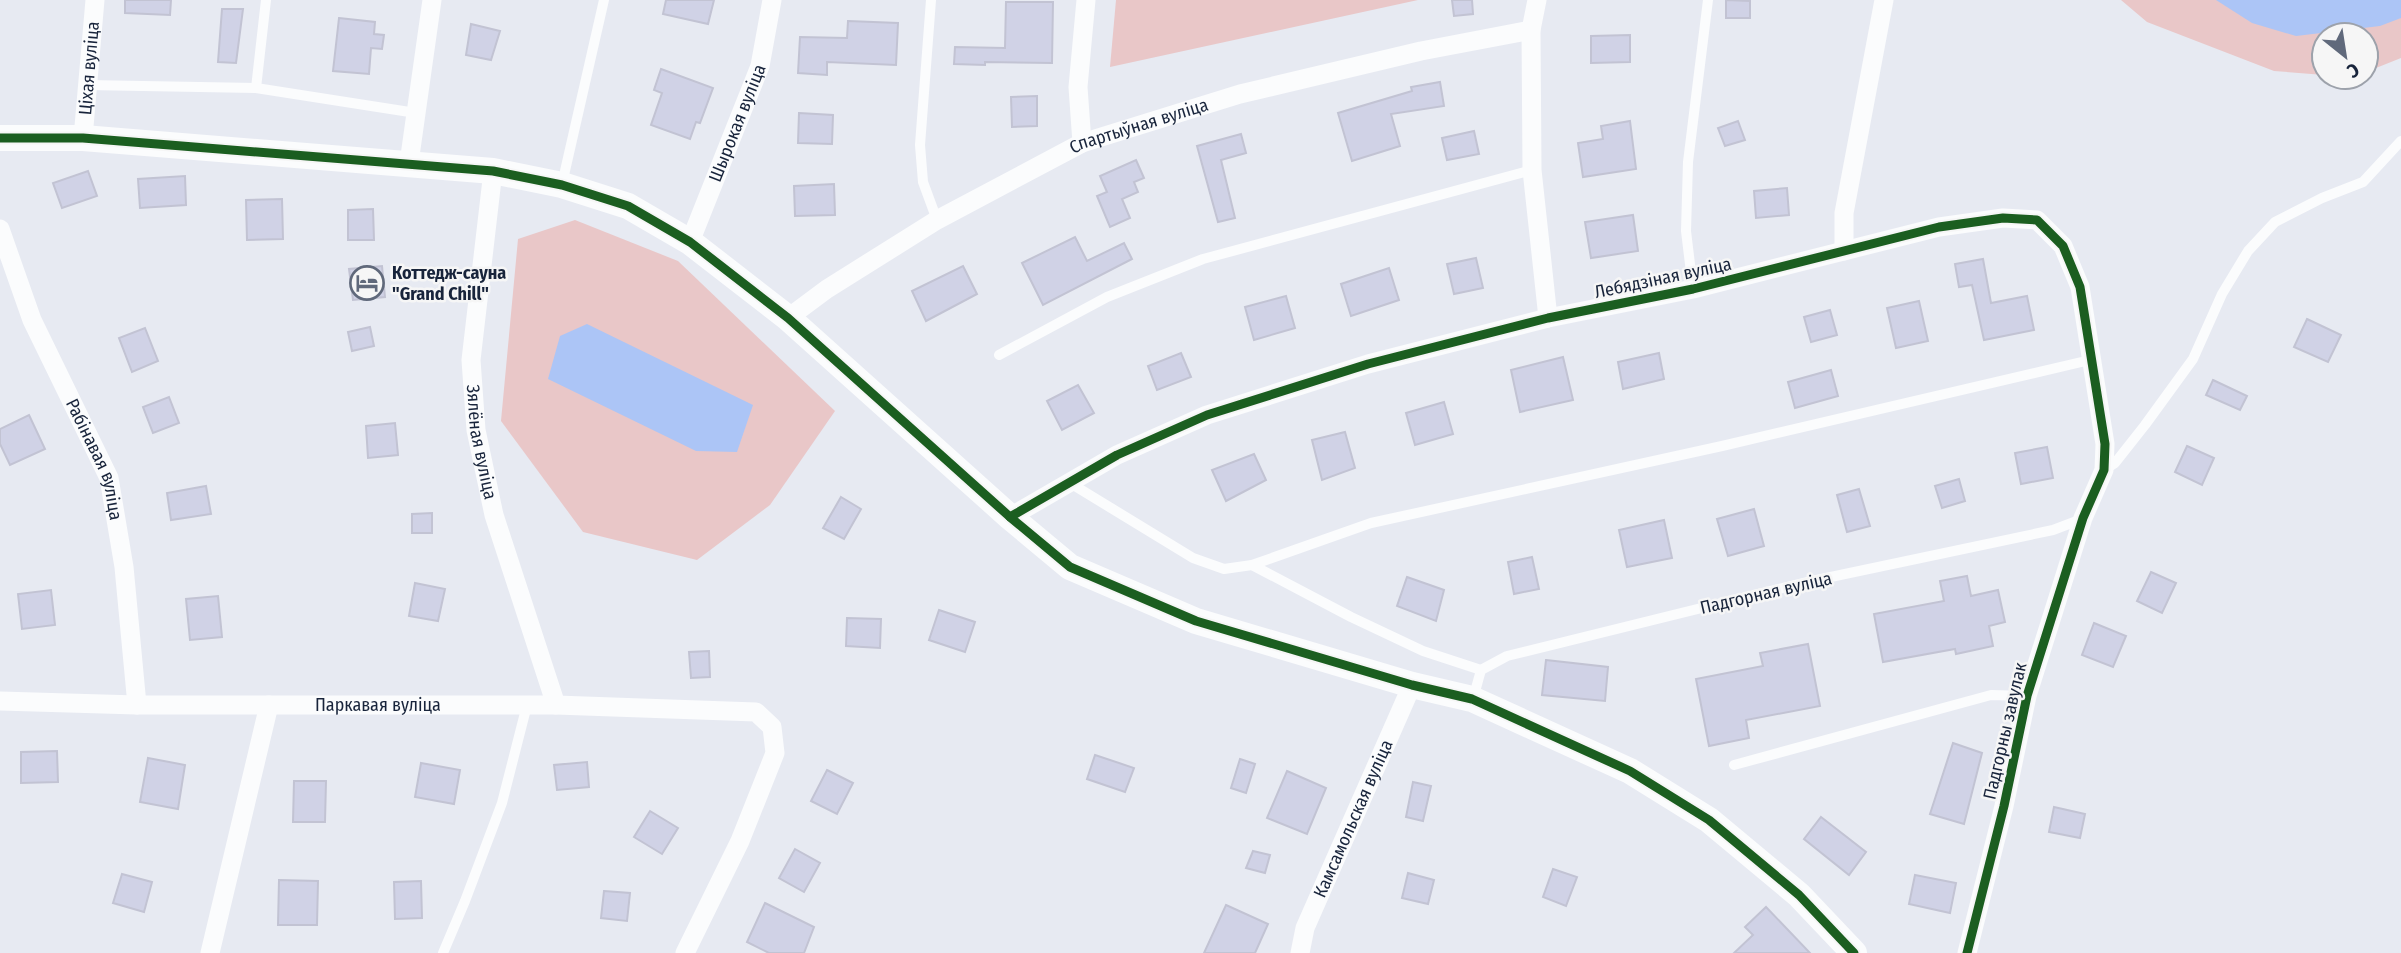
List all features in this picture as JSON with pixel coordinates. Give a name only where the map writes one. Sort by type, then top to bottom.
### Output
[{"type":"street","name":"Ціхая вуліца","points":[[83,138],[95,0]]},
{"type":"street","points":[[409,163],[432,0]]},
{"type":"street","name":"Шырокая вуліца","points":[[690,242],[760,66],[772,0]]},
{"type":"street","points":[[1082,143],[1077,87],[1086,0]]},
{"type":"street","points":[[1537,0],[1531,30],[1532,170],[1548,318]]},
{"type":"street","points":[[1844,251],[1844,213],[1884,0]]},
{"type":"street","name":"Спартыўная вуліца","points":[[788,318],[827,289],[937,219],[1082,143],[1240,94],[1421,51],[1531,30]]},
{"type":"street","points":[[0,138],[83,138],[493,171],[562,185],[628,206],[690,242],[788,318],[1010,517],[1070,567],[1196,621],[1412,685],[1472,699],[1630,771],[1709,820],[1799,895],[1854,953]]},
{"type":"street","name":"Зялёная вуліца","points":[[493,171],[471,360],[476,430],[494,515],[556,705]]},
{"type":"street","name":"Лебядзіная вуліца","points":[[1010,517],[1117,455],[1208,415],[1368,364],[1548,318],[1693,289],[1939,228],[2003,218],[2036,220],[2063,246],[2080,287],[2105,444],[2104,471],[2083,519]]},
{"type":"street","name":"Рабінавая вуліца","points":[[0,229],[32,320],[108,478],[124,567],[137,705]]},
{"type":"street","name":"Падгорны завулак","points":[[1967,953],[2004,806],[2026,696],[2083,519]]},
{"type":"street","name":"Камсамольская вуліца","points":[[1300,953],[1305,929],[1412,685]]},
{"type":"street","name":"Паркавая вуліца","points":[[0,701],[137,705],[556,705],[756,712],[772,727],[775,753],[740,841],[685,953]]},
{"type":"street","points":[[211,953],[269,705]]},
{"type":"lane","points":[[256,88],[266,0]]},
{"type":"lane","points":[[562,185],[604,0]]},
{"type":"lane","points":[[931,0],[920,145],[923,182],[937,219]]},
{"type":"lane","points":[[1693,289],[1686,231],[1688,162],[1708,0]]},
{"type":"lane","points":[[86,85],[256,88],[416,113]]},
{"type":"lane","points":[[2104,471],[2115,463],[2138,435],[2193,359],[2222,293],[2248,251],[2274,222],[2322,198],[2363,182],[2401,141]]},
{"type":"lane","points":[[999,355],[1107,297],[1203,259],[1532,170]]},
{"type":"lane","points":[[1070,483],[1194,558],[1224,569],[1252,565],[1371,523],[1722,446],[2090,360]]},
{"type":"lane","name":"Падгорная вуліца","points":[[1481,670],[1507,656],[1807,582],[2053,530],[2083,519]]},
{"type":"lane","points":[[1252,565],[1423,651],[1481,670],[1472,699]]},
{"type":"lane","points":[[1734,765],[1991,695],[2026,696]]},
{"type":"lane","points":[[443,953],[466,901],[502,803],[527,705]]},
{"type":"shaded area","points":[[1116,0],[1418,0],[1110,67]]},
{"type":"shaded area","points":[[2121,0],[2401,0],[2401,58],[2380,66],[2380,21],[2310,21],[2310,74],[2274,71],[2147,22]]},
{"type":"shaded area","points":[[575,220],[678,261],[835,411],[770,505],[697,560],[583,532],[501,421],[518,239]]},
{"type":"water","points":[[2216,0],[2401,0],[2401,18],[2380,26],[2380,21],[2310,21],[2310,34],[2296,36],[2252,23]]},
{"type":"water","points":[[587,324],[753,405],[737,452],[696,451],[548,379],[560,336]]},
{"type":"building","points":[[125,0],[171,0],[170,15],[125,13]]},
{"type":"building","points":[[666,0],[714,0],[708,24],[663,14]]},
{"type":"building","points":[[1452,0],[1472,0],[1473,14],[1454,16]]},
{"type":"building","points":[[1726,0],[1750,1],[1750,18],[1726,18]]},
{"type":"building","points":[[1006,2],[1053,2],[1052,63],[954,64],[955,47],[1005,48]]},
{"type":"building","points":[[222,9],[243,9],[236,63],[218,62]]},
{"type":"building","points":[[339,18],[375,22],[374,34],[384,35],[382,49],[371,48],[369,74],[333,71]]},
{"type":"building","points":[[848,21],[898,23],[896,65],[827,62],[827,75],[798,73],[800,37],[847,38]]},
{"type":"building","points":[[471,24],[500,31],[491,60],[466,55]]},
{"type":"building","points":[[1630,35],[1630,62],[1591,63],[1591,36]]},
{"type":"building","points":[[661,69],[713,88],[700,123],[696,122],[690,139],[651,125],[662,93],[654,90]]},
{"type":"building","points":[[1440,82],[1444,106],[1391,114],[1400,146],[1352,161],[1338,113],[1412,91],[1411,87]]},
{"type":"building","points":[[1037,96],[1037,126],[1012,127],[1011,97]]},
{"type":"building","points":[[799,113],[833,115],[832,144],[798,143]]},
{"type":"building","points":[[1630,121],[1636,169],[1583,177],[1578,143],[1603,139],[1601,126]]},
{"type":"building","points":[[1738,121],[1745,140],[1725,146],[1718,128]]},
{"type":"building","points":[[1474,131],[1479,154],[1447,160],[1442,138]]},
{"type":"building","points":[[1241,134],[1246,153],[1221,160],[1235,218],[1218,222],[1197,146]]},
{"type":"building","points":[[1136,160],[1144,178],[1134,182],[1138,192],[1122,199],[1130,218],[1110,227],[1097,196],[1107,192],[1100,176]]},
{"type":"building","points":[[88,171],[97,196],[62,208],[53,183]]},
{"type":"building","points":[[185,176],[186,205],[140,208],[138,179]]},
{"type":"building","points":[[834,184],[835,215],[795,216],[794,186]]},
{"type":"building","points":[[1787,188],[1789,215],[1756,218],[1754,191]]},
{"type":"building","points":[[282,199],[283,239],[247,240],[246,200]]},
{"type":"building","points":[[373,209],[374,240],[348,240],[348,210]]},
{"type":"building","points":[[1633,215],[1638,251],[1591,258],[1585,222]]},
{"type":"building","points":[[1075,237],[1087,261],[1124,243],[1132,259],[1043,305],[1022,263]]},
{"type":"building","points":[[1476,258],[1483,288],[1454,294],[1447,264]]},
{"type":"building","points":[[1983,259],[1991,303],[2027,296],[2034,330],[1984,340],[1972,285],[1959,287],[1955,264]]},
{"type":"building","name":"Коттедж-сауна \"Grand Chill\"","points":[[382,266],[385,297],[353,300],[349,269]]},
{"type":"building","points":[[963,266],[977,294],[926,321],[912,291]]},
{"type":"building","points":[[1389,268],[1399,300],[1351,316],[1341,284]]},
{"type":"building","points":[[1286,296],[1295,328],[1254,340],[1245,307]]},
{"type":"building","points":[[1919,301],[1928,341],[1896,348],[1887,308]]},
{"type":"building","points":[[1830,310],[1837,335],[1811,342],[1804,317]]},
{"type":"building","points":[[2307,319],[2341,335],[2328,362],[2294,347]]},
{"type":"building","points":[[370,327],[374,346],[352,351],[348,332]]},
{"type":"building","points":[[145,328],[158,361],[132,372],[119,338]]},
{"type":"building","points":[[1181,353],[1191,377],[1157,390],[1148,366]]},
{"type":"building","points":[[1659,353],[1664,379],[1623,389],[1618,362]]},
{"type":"building","points":[[1563,357],[1573,400],[1520,412],[1511,370]]},
{"type":"building","points":[[1831,370],[1838,396],[1795,408],[1788,382]]},
{"type":"building","points":[[2213,380],[2247,396],[2240,410],[2206,395]]},
{"type":"building","points":[[1078,385],[1094,413],[1062,430],[1047,401]]},
{"type":"building","points":[[169,397],[179,423],[153,433],[143,407]]},
{"type":"building","points":[[1444,402],[1453,434],[1415,445],[1406,413]]},
{"type":"building","points":[[29,415],[45,449],[10,465],[0,444],[0,429]]},
{"type":"building","points":[[395,423],[398,455],[368,458],[366,426]]},
{"type":"building","points":[[1345,432],[1355,468],[1322,480],[1312,440]]},
{"type":"building","points":[[2187,446],[2214,458],[2202,485],[2175,472]]},
{"type":"building","points":[[2047,447],[2053,478],[2021,484],[2015,453]]},
{"type":"building","points":[[1254,454],[1266,480],[1226,501],[1212,470]]},
{"type":"building","points":[[1959,479],[1965,501],[1942,508],[1935,486]]},
{"type":"building","points":[[206,486],[211,514],[171,520],[167,493]]},
{"type":"building","points":[[1859,489],[1870,526],[1847,532],[1837,495]]},
{"type":"building","points":[[841,497],[861,509],[844,539],[823,528]]},
{"type":"building","points":[[1754,509],[1764,546],[1728,556],[1717,519]]},
{"type":"building","points":[[432,513],[432,533],[412,533],[412,514]]},
{"type":"building","points":[[1664,520],[1672,558],[1627,567],[1619,530]]},
{"type":"building","points":[[1532,557],[1539,589],[1514,594],[1508,562]]},
{"type":"building","points":[[2151,572],[2176,583],[2162,613],[2137,601]]},
{"type":"building","points":[[1967,576],[1971,596],[1998,590],[2005,622],[1989,626],[1993,646],[1956,654],[1955,649],[1883,662],[1874,614],[1944,601],[1940,581]]},
{"type":"building","points":[[1407,577],[1444,590],[1436,621],[1397,606]]},
{"type":"building","points":[[415,583],[445,589],[438,621],[409,616]]},
{"type":"building","points":[[51,590],[55,625],[22,629],[18,594]]},
{"type":"building","points":[[218,596],[222,637],[190,640],[186,599]]},
{"type":"building","points":[[939,610],[975,622],[965,652],[929,640]]},
{"type":"building","points":[[847,618],[881,619],[880,648],[846,646]]},
{"type":"building","points":[[2094,623],[2126,636],[2113,667],[2082,655]]},
{"type":"building","points":[[1808,644],[1820,706],[1746,720],[1749,738],[1709,746],[1696,679],[1763,666],[1760,653]]},
{"type":"building","points":[[709,651],[710,677],[691,678],[689,652]]},
{"type":"building","points":[[1546,660],[1608,667],[1605,701],[1542,695]]},
{"type":"building","points":[[1953,743],[1982,753],[1964,824],[1930,814]]},
{"type":"building","points":[[57,751],[58,782],[21,783],[21,752]]},
{"type":"building","points":[[1095,755],[1134,768],[1125,792],[1087,779]]},
{"type":"building","points":[[148,758],[185,765],[178,809],[140,802]]},
{"type":"building","points":[[1240,759],[1255,764],[1246,793],[1231,788]]},
{"type":"building","points":[[587,762],[589,787],[557,790],[554,765]]},
{"type":"building","points":[[421,763],[460,770],[454,804],[415,797]]},
{"type":"building","points":[[827,770],[853,783],[837,814],[811,801]]},
{"type":"building","points":[[1287,771],[1326,788],[1307,834],[1267,818]]},
{"type":"building","points":[[294,781],[326,781],[325,822],[293,822]]},
{"type":"building","points":[[1413,782],[1431,786],[1423,821],[1406,817]]},
{"type":"building","points":[[2054,807],[2085,814],[2080,838],[2049,832]]},
{"type":"building","points":[[650,811],[678,828],[662,854],[634,837]]},
{"type":"building","points":[[1821,817],[1866,852],[1849,875],[1804,839]]},
{"type":"building","points":[[795,849],[820,863],[804,892],[779,878]]},
{"type":"building","points":[[1253,851],[1270,855],[1265,873],[1246,868]]},
{"type":"building","points":[[1553,869],[1577,877],[1566,906],[1543,897]]},
{"type":"building","points":[[1408,873],[1434,880],[1428,904],[1402,898]]},
{"type":"building","points":[[122,874],[152,882],[144,912],[113,903]]},
{"type":"building","points":[[1915,875],[1956,883],[1950,913],[1909,904]]},
{"type":"building","points":[[279,880],[318,881],[317,925],[278,925]]},
{"type":"building","points":[[421,881],[422,918],[395,919],[394,882]]},
{"type":"building","points":[[604,891],[630,893],[627,921],[601,918]]},
{"type":"building","points":[[765,903],[814,927],[804,953],[769,953],[747,942]]},
{"type":"building","points":[[1226,905],[1268,924],[1255,953],[1204,953]]},
{"type":"building","points":[[1766,907],[1810,953],[1734,953],[1753,935],[1745,927]]},
{"type":"cycle path","points":[[0,138],[83,138],[493,171],[562,185],[628,206],[690,242],[788,318],[1010,517],[1070,567],[1196,621],[1412,685],[1472,699],[1630,771],[1709,820],[1799,895],[1854,953]]},
{"type":"cycle path","points":[[1010,517],[1117,455],[1207,415],[1368,364],[1548,318],[1693,289],[1939,227],[2003,218],[2037,220],[2063,246],[2080,287],[2105,444],[2104,470],[2083,518],[2027,696],[2004,806],[1967,953]]},
{"type":"place","name":"Коттедж-сауна \"Grand Chill\"","points":[[367,283]]}]
